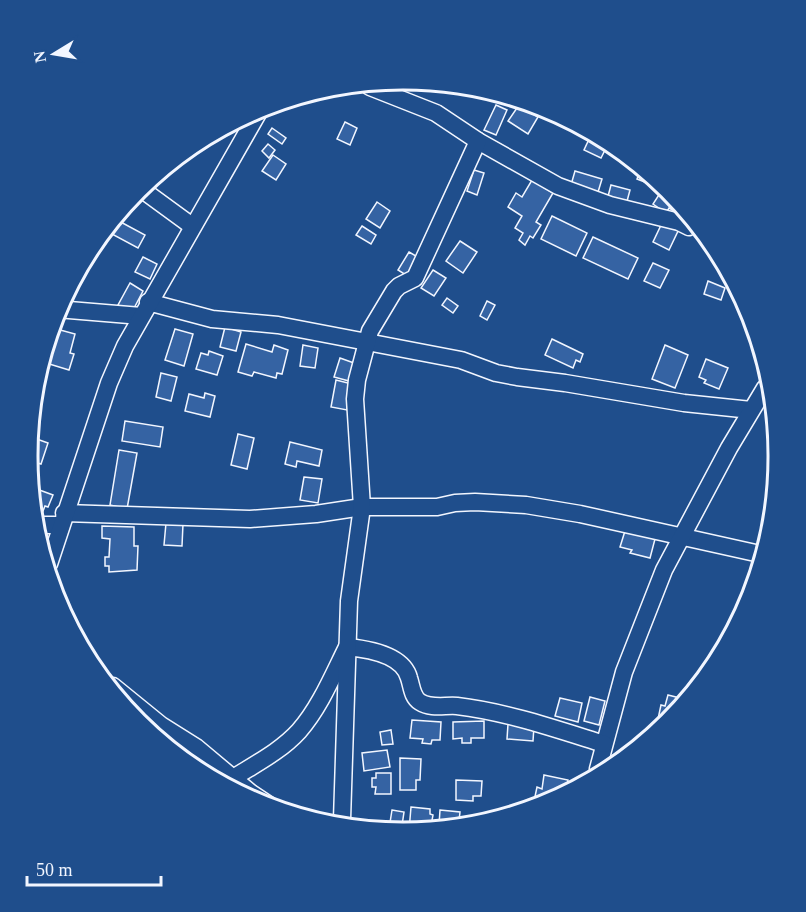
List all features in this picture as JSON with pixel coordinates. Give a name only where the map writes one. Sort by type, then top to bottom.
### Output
[{"type":"street","points":[[380,91],[436,113],[478,141],[558,186],[610,205],[679,222],[687,226]]},
{"type":"street","points":[[51,554],[125,346],[254,122]]},
{"type":"street","points":[[342,816],[347,647],[354,556],[362,507],[354,399],[365,343],[394,291],[416,278],[478,141]]},
{"type":"street","points":[[149,194],[192,226]]},
{"type":"street","points":[[68,309],[145,309],[212,319],[278,325],[461,360],[496,373],[517,377],[565,382],[684,403],[751,410]]},
{"type":"street","points":[[599,764],[624,672],[664,570],[762,392]]},
{"type":"street","points":[[44,524],[62,519],[250,519],[316,514],[362,507],[437,507],[475,502],[526,505],[755,553]]},
{"type":"street","points":[[347,647],[381,654],[403,666],[409,676],[417,701],[426,705],[456,706],[513,718],[604,744]]},
{"type":"street","points":[[232,779],[274,752],[298,732],[320,700],[347,647]]},
{"type":"street","points":[[134,703],[161,725],[196,747],[226,776]]},
{"type":"building","points":[[496,105],[507,110],[496,135],[484,130]]},
{"type":"building","points":[[516,109],[538,117],[528,134],[508,121]]},
{"type":"building","points":[[345,122],[357,128],[350,145],[337,139]]},
{"type":"building","points":[[272,128],[286,138],[282,144],[268,134]]},
{"type":"building","points":[[588,141],[604,151],[601,158],[584,150]]},
{"type":"building","points":[[268,144],[275,150],[269,158],[262,151]]},
{"type":"building","points":[[273,155],[286,164],[276,180],[262,171]]},
{"type":"building","points":[[474,170],[484,173],[477,195],[467,191]]},
{"type":"building","points":[[575,171],[602,179],[598,192],[571,185]]},
{"type":"building","points":[[532,180],[553,193],[536,222],[541,225],[533,238],[530,236],[525,245],[519,240],[523,233],[515,228],[522,216],[508,207],[516,193],[522,197]]},
{"type":"building","points":[[611,185],[630,190],[626,205],[607,200]]},
{"type":"building","points":[[658,196],[672,209],[669,208],[666,213],[653,204]]},
{"type":"building","points":[[377,202],[390,211],[380,228],[366,219]]},
{"type":"building","points":[[552,216],[587,233],[576,256],[541,239]]},
{"type":"building","points":[[663,221],[679,229],[669,250],[653,242]]},
{"type":"building","points":[[122,223],[145,235],[138,248],[112,234]]},
{"type":"building","points":[[362,226],[376,235],[371,244],[356,235]]},
{"type":"building","points":[[593,237],[638,258],[628,279],[583,258]]},
{"type":"building","points":[[460,241],[477,252],[463,273],[446,261]]},
{"type":"building","points":[[409,252],[421,259],[409,277],[398,270]]},
{"type":"building","points":[[143,257],[157,264],[150,279],[135,272]]},
{"type":"building","points":[[653,263],[669,270],[660,288],[644,281]]},
{"type":"building","points":[[433,270],[446,278],[434,296],[421,288]]},
{"type":"building","points":[[708,281],[725,288],[721,300],[704,294]]},
{"type":"building","points":[[130,283],[143,291],[132,312],[118,305]]},
{"type":"building","points":[[447,298],[458,306],[453,313],[442,305]]},
{"type":"building","points":[[487,301],[495,305],[487,320],[480,316]]},
{"type":"building","points":[[225,327],[241,332],[236,351],[220,347]]},
{"type":"building","points":[[175,329],[193,334],[184,366],[165,360]]},
{"type":"building","points":[[60,330],[75,334],[70,353],[74,354],[69,370],[49,364]]},
{"type":"building","points":[[552,339],[583,354],[580,362],[576,360],[573,368],[545,355]]},
{"type":"building","points":[[246,344],[272,352],[274,345],[288,350],[282,374],[277,373],[276,378],[254,372],[252,376],[238,372]]},
{"type":"building","points":[[303,345],[318,348],[315,368],[300,366]]},
{"type":"building","points":[[665,345],[688,355],[675,388],[652,379]]},
{"type":"building","points":[[209,351],[223,356],[217,375],[196,369],[201,353],[208,355]]},
{"type":"building","points":[[340,358],[354,363],[349,381],[334,377]]},
{"type":"building","points":[[706,359],[728,368],[719,389],[704,383],[706,380],[699,377]]},
{"type":"building","points":[[161,373],[177,377],[171,401],[156,397]]},
{"type":"building","points":[[336,380],[352,384],[347,410],[331,407]]},
{"type":"building","points":[[205,393],[215,396],[210,417],[185,411],[189,394],[204,398]]},
{"type":"building","points":[[125,421],[163,427],[160,447],[122,441]]},
{"type":"building","points":[[238,434],[254,438],[247,469],[231,465]]},
{"type":"building","points":[[38,439],[48,443],[41,464],[38,463]]},
{"type":"building","points":[[290,442],[322,450],[319,466],[297,461],[296,467],[285,464]]},
{"type":"building","points":[[119,450],[137,453],[127,509],[110,505]]},
{"type":"building","points":[[304,477],[322,479],[318,503],[300,500]]},
{"type":"building","points":[[39,490],[53,495],[48,507],[45,506],[42,512]]},
{"type":"building","points":[[166,523],[183,524],[182,546],[164,545]]},
{"type":"building","points":[[102,526],[134,527],[134,546],[138,546],[137,570],[109,572],[109,566],[105,566],[105,557],[109,557],[110,539],[102,538]]},
{"type":"building","points":[[625,531],[655,539],[650,558],[630,553],[632,550],[620,547]]},
{"type":"building","points":[[668,695],[678,697],[659,716],[661,705],[665,706]]},
{"type":"building","points":[[590,697],[605,701],[599,725],[584,721]]},
{"type":"building","points":[[560,698],[582,703],[578,722],[555,716]]},
{"type":"building","points":[[412,720],[441,722],[440,740],[432,740],[431,744],[422,743],[423,739],[410,738]]},
{"type":"building","points":[[484,721],[484,738],[471,738],[471,743],[462,743],[462,738],[453,739],[453,722]]},
{"type":"building","points":[[508,724],[534,726],[533,741],[507,739]]},
{"type":"building","points":[[391,730],[393,744],[382,745],[380,732]]},
{"type":"building","points":[[387,750],[390,767],[364,771],[362,753]]},
{"type":"building","points":[[400,758],[421,759],[420,780],[416,780],[416,790],[400,790]]},
{"type":"building","points":[[376,773],[391,773],[391,794],[375,794],[376,787],[372,787],[372,778],[376,778]]},
{"type":"building","points":[[544,775],[568,780],[565,784],[535,797],[537,787],[542,789]]},
{"type":"building","points":[[456,780],[482,781],[481,796],[473,796],[473,801],[456,800]]},
{"type":"building","points":[[411,807],[430,809],[430,814],[433,815],[432,820],[410,822]]},
{"type":"building","points":[[392,810],[404,812],[403,822],[390,821]]},
{"type":"building","points":[[440,810],[460,812],[459,817],[439,819]]}]
